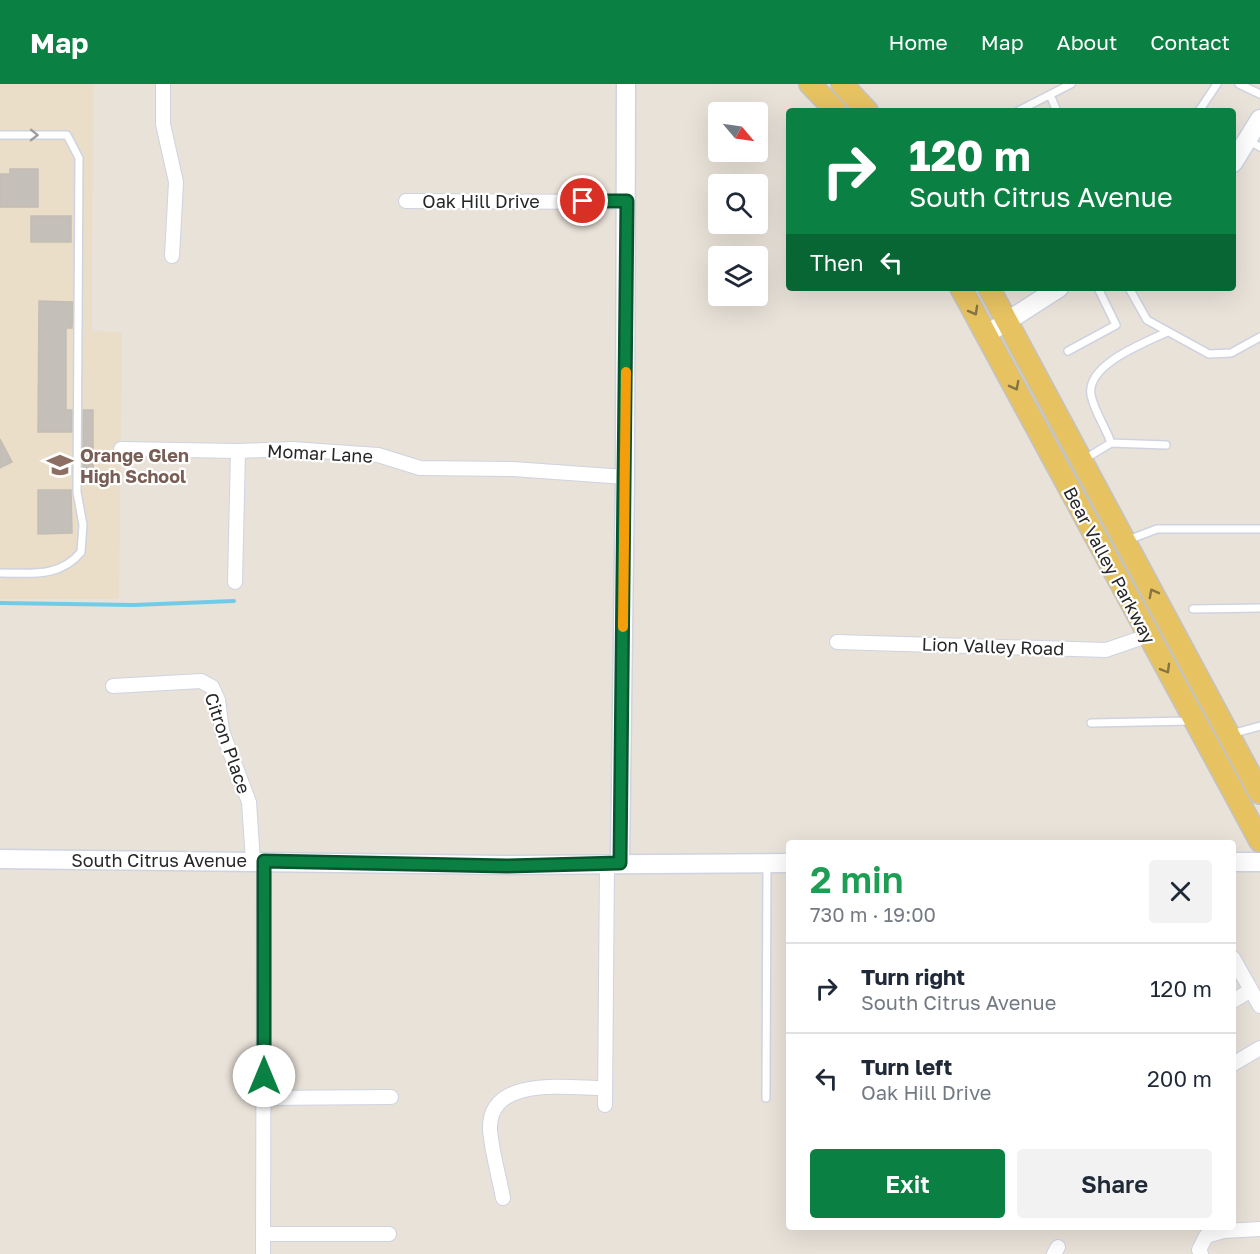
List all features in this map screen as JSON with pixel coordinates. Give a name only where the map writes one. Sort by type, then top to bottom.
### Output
[{"type":"main road","points":[[810,84],[833,108]]},
{"type":"main road","points":[[842,84],[864,108]]},
{"type":"main road","name":"Bear Valley Parkway","points":[[963,291],[1147,636],[1197,721],[1260,841]]},
{"type":"main road","name":"Bear Valley Parkway","points":[[991,291],[1260,793]]},
{"type":"street","points":[[163,84],[163,124],[176,182],[172,256]]},
{"type":"street","points":[[605,1105],[625,477],[626,84]]},
{"type":"street","points":[[1236,160],[1254,144],[1260,119]]},
{"type":"street","name":"Oak Hill Drive","points":[[406,201],[627,201]]},
{"type":"street","points":[[987,334],[1053,291]]},
{"type":"street","name":"Momar Lane","points":[[122,449],[238,452],[292,448],[378,455],[420,468],[513,470],[625,477]]},
{"type":"street","points":[[235,582],[238,452]]},
{"type":"street","name":"Lion Valley Road","points":[[837,642],[1106,650],[1147,636]]},
{"type":"street","name":"Citron Place","points":[[113,686],[201,681],[212,687],[218,700],[222,731],[249,802],[258,861],[264,1098],[263,1254]]},
{"type":"street","name":"South Citrus Avenue","points":[[0,859],[506,866],[613,863],[786,863]]},
{"type":"street","points":[[1236,862],[1260,862]]},
{"type":"street","points":[[1236,963],[1260,1006]]},
{"type":"street","points":[[1236,999],[1251,990]]},
{"type":"street","points":[[1236,1062],[1260,1048]]},
{"type":"street","points":[[504,1198],[490,1130],[492,1113],[500,1101],[510,1093],[525,1089],[604,1088]]},
{"type":"street","points":[[264,1098],[391,1097]]},
{"type":"street","points":[[1200,1254],[1199,1250],[1206,1236],[1224,1231],[1260,1229]]},
{"type":"street","points":[[264,1234],[388,1234]]},
{"type":"lane","points":[[1024,108],[1071,84]]},
{"type":"lane","points":[[1201,108],[1217,84]]},
{"type":"lane","points":[[1239,84],[1260,94]]},
{"type":"lane","points":[[1050,95],[1056,108]]},
{"type":"lane","points":[[0,135],[67,135],[79,158],[78,492],[84,525],[83,545],[76,559],[54,572],[0,573]]},
{"type":"lane","points":[[1068,351],[1116,325],[1099,291]]},
{"type":"lane","points":[[1131,291],[1147,320],[1209,354],[1231,353],[1260,337]]},
{"type":"lane","points":[[1112,443],[1091,394],[1095,375],[1107,363],[1167,332]]},
{"type":"lane","points":[[1082,461],[1112,443],[1166,445]]},
{"type":"lane","points":[[1125,542],[1157,529],[1260,529]]},
{"type":"lane","points":[[1193,609],[1260,608]]},
{"type":"lane","points":[[1091,723],[1197,721]]},
{"type":"lane","points":[[1229,735],[1260,726]]},
{"type":"lane","points":[[766,1098],[767,863]]},
{"type":"shaded area","name":"Orange Glen High School","points":[[0,84],[93,84],[92,331],[122,332],[119,599],[0,599]]},
{"type":"building","points":[[10,169],[38,169],[38,207],[0,207],[0,174],[10,174]]},
{"type":"building","points":[[31,216],[71,216],[71,242],[31,242]]},
{"type":"building","points":[[39,301],[73,302],[72,328],[66,328],[66,410],[72,410],[72,432],[38,432]]},
{"type":"building","points":[[83,410],[93,410],[93,476],[83,476]]},
{"type":"building","points":[[0,439],[12,462],[0,468]]},
{"type":"building","points":[[38,490],[71,490],[72,533],[38,534]]},
{"type":"waterway","points":[[0,603],[134,605],[234,601]]},
{"type":"slow traffic","points":[[623,627],[626,372]]},
{"type":"place","name":"Orange Glen High School","points":[[60,465]]},
{"type":"route","points":[[264,1076],[264,861],[506,866],[620,863],[627,201],[583,201]]}]
